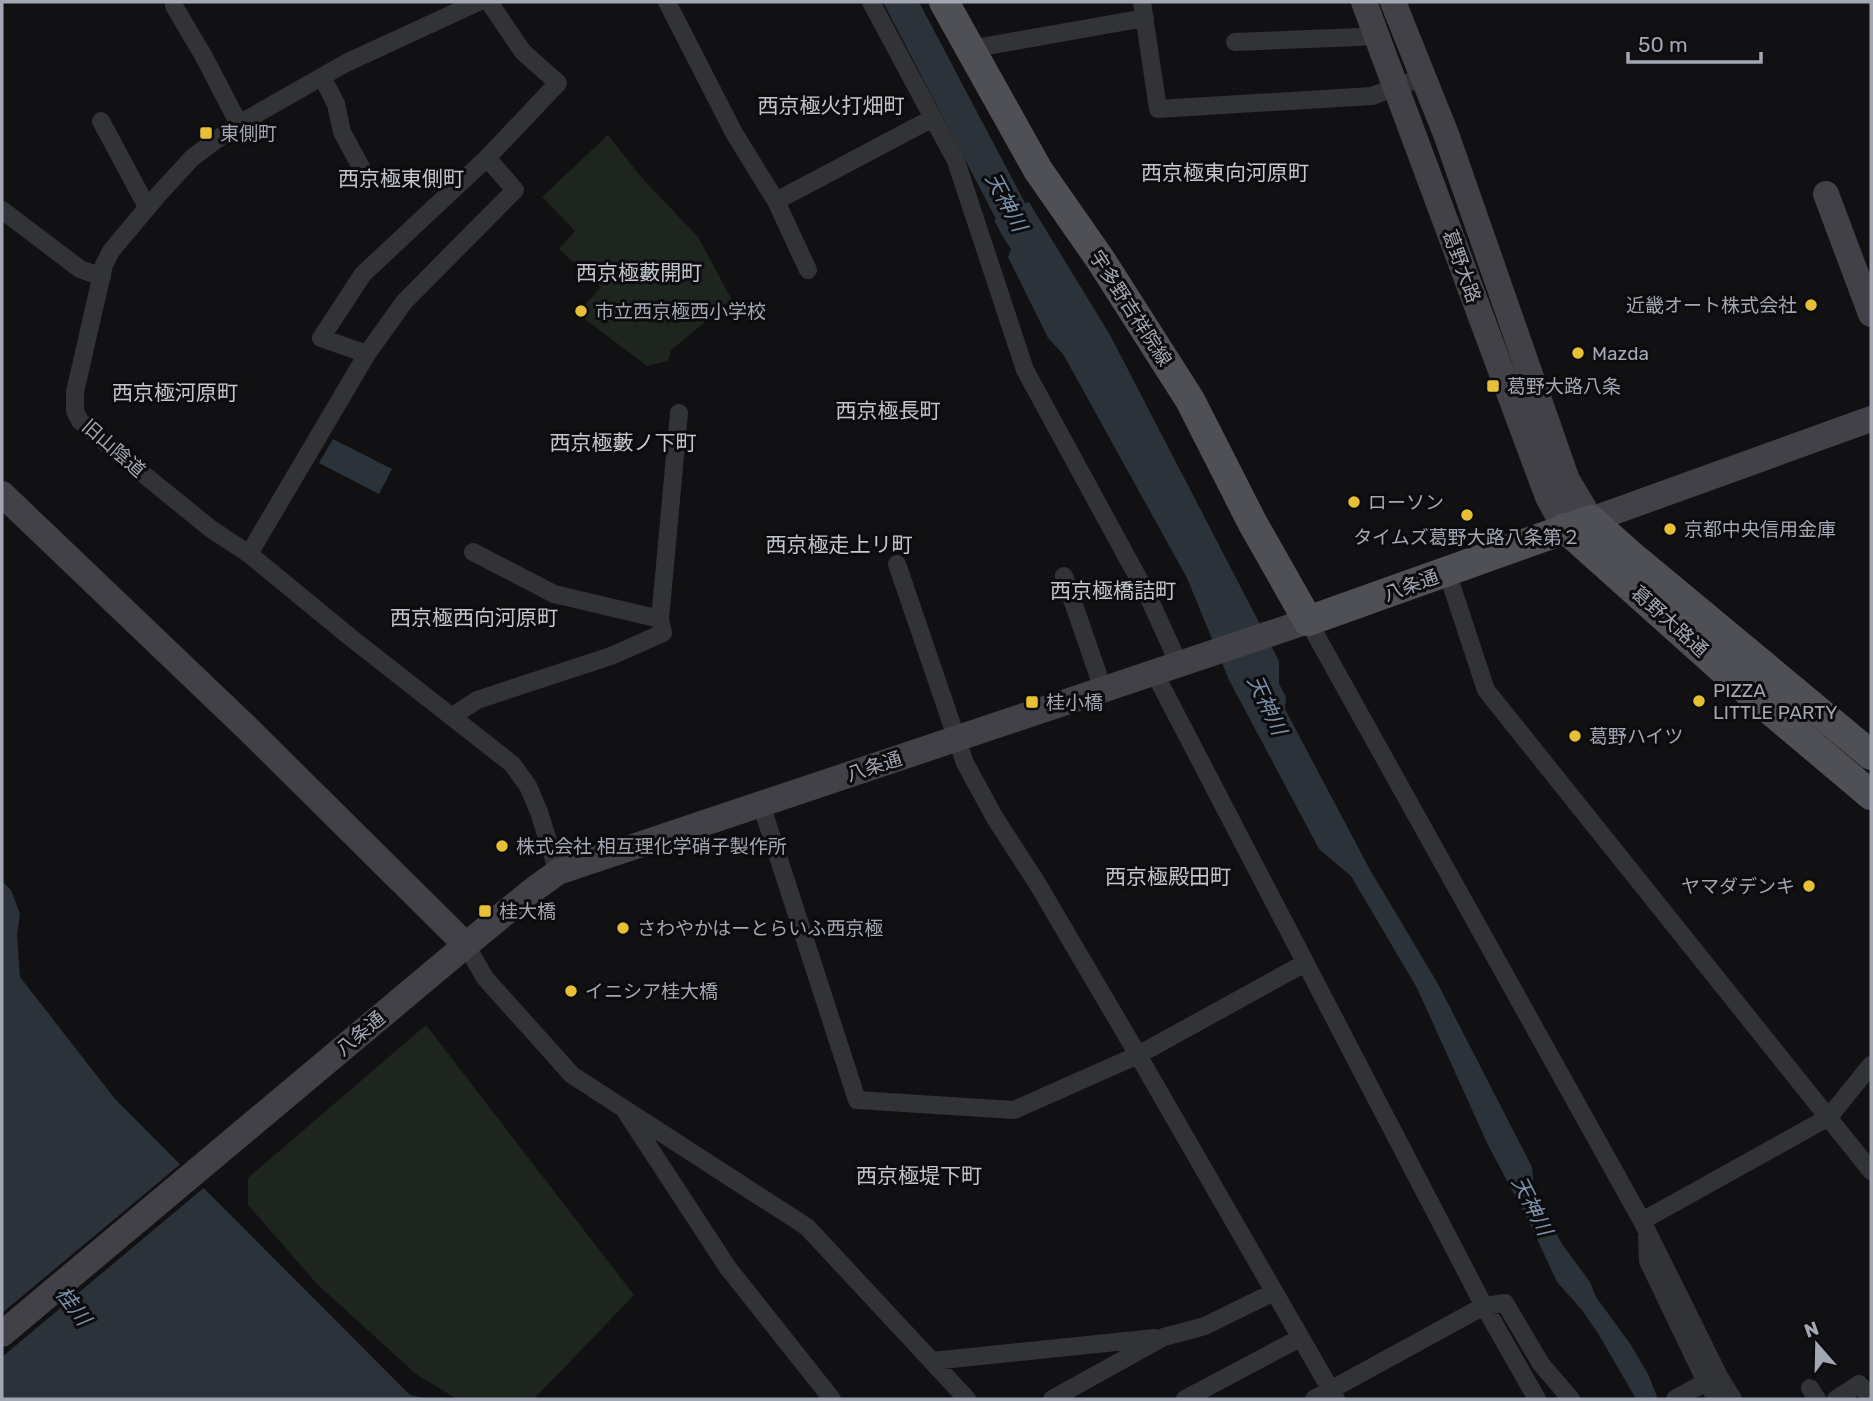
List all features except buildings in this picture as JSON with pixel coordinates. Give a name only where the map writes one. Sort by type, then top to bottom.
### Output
[{"type":"main road","name":"宇多野吉祥院線","points":[[944,2],[1038,170],[1100,259],[1190,400],[1252,522],[1296,625]]},
{"type":"main road","name":"八条通","points":[[1296,625],[1578,524]]},
{"type":"main road","name":"葛野大路通","points":[[1578,524],[1638,561],[1871,755]]},
{"type":"main road","name":"葛野大路通","points":[[1578,524],[1737,682],[1871,795]]},
{"type":"main road","points":[[1828,759],[1847,735]]},
{"type":"street","points":[[174,2],[239,124]]},
{"type":"street","name":"旧山陰道","points":[[478,2],[346,63],[239,124],[191,158],[111,251],[104,265],[75,392],[75,411],[80,421],[211,529],[249,554],[512,764],[528,786],[558,872]]},
{"type":"street","points":[[367,354],[320,338],[363,274],[487,158],[558,83],[523,52],[489,2]]},
{"type":"street","points":[[667,2],[734,133],[776,201],[808,270]]},
{"type":"street","points":[[872,2],[956,161],[1026,370],[1147,594],[1175,666],[1305,962],[1484,1306],[1537,1399]]},
{"type":"street","name":"葛野大路","points":[[1364,2],[1548,497],[1578,524]]},
{"type":"street","name":"葛野大路","points":[[1393,2],[1446,134],[1567,480],[1578,524]]},
{"type":"street","points":[[970,49],[1143,10],[1158,109],[1372,96],[1423,77]]},
{"type":"street","points":[[1235,42],[1376,35]]},
{"type":"street","points":[[322,77],[336,104],[342,132],[368,180]]},
{"type":"street","points":[[776,201],[933,118]]},
{"type":"street","points":[[101,121],[147,207]]},
{"type":"street","points":[[249,554],[367,354],[404,302],[515,190],[487,158]]},
{"type":"street","points":[[1826,194],[1871,314]]},
{"type":"street","points":[[2,210],[80,269],[102,277]]},
{"type":"street","points":[[453,716],[477,700],[611,656],[663,634],[660,620],[679,413]]},
{"type":"street","name":"八条通","points":[[1578,524],[1871,419]]},
{"type":"street","points":[[2,494],[247,728],[459,950],[572,1075],[807,1227],[967,1399]]},
{"type":"street","points":[[472,552],[554,594],[660,620]]},
{"type":"street","points":[[897,564],[965,763],[995,818],[1043,893],[1138,1055],[1333,1395]]},
{"type":"street","points":[[1447,572],[1486,690],[1871,1171]]},
{"type":"street","points":[[1064,576],[1103,690]]},
{"type":"street","points":[[1296,625],[1433,849],[1644,1226],[1733,1399]]},
{"type":"street","name":"八条通","points":[[2,1334],[459,950],[558,872],[1296,625]]},
{"type":"street","points":[[761,804],[857,1100],[1014,1110],[1138,1055],[1305,962]]},
{"type":"street","points":[[1644,1226],[1829,1116],[1871,1065]]},
{"type":"street","points":[[622,1106],[729,1268],[832,1399]]},
{"type":"street","points":[[1644,1226],[1648,1261],[1699,1386],[1717,1399]]},
{"type":"street","points":[[932,1361],[1164,1337],[1205,1326],[1274,1292]]},
{"type":"street","points":[[1314,1399],[1333,1395],[1484,1306],[1505,1303],[1541,1364],[1571,1399]]},
{"type":"street","points":[[1052,1399],[1164,1337]]},
{"type":"street","points":[[1185,1399],[1300,1338]]},
{"type":"street","points":[[1836,1399],[1858,1384],[1871,1398]]},
{"type":"street","points":[[1675,1399],[1699,1386]]},
{"type":"shaded area","points":[[608,135],[641,177],[698,237],[732,300],[671,350],[668,361],[647,366],[577,313],[601,287],[559,249],[575,231],[542,197]]},
{"type":"shaded area","points":[[426,1025],[634,1295],[534,1399],[457,1399],[416,1374],[317,1284],[248,1205],[248,1178]]},
{"type":"water","name":"天神川","points":[[883,2],[919,2],[1025,203],[1029,202],[1110,335],[1279,661],[1279,684],[1286,697],[1285,709],[1369,868],[1438,984],[1532,1167],[1534,1189],[1562,1244],[1631,1345],[1648,1374],[1658,1399],[1636,1399],[1599,1335],[1582,1310],[1557,1282],[1488,1145],[1417,988],[1351,876],[1319,849],[1229,680],[1187,578],[1063,354],[1048,338],[1008,257],[1011,249]]},
{"type":"water","points":[[333,439],[392,469],[379,494],[319,463]]},
{"type":"water","name":"桂川","points":[[2,881],[11,890],[20,914],[17,935],[20,977],[115,1099],[410,1395],[429,1399],[2,1399]]},
{"type":"pier","points":[[183,1162],[206,1186],[2,1357],[2,1313]]},
{"type":"place","name":"東側町","points":[[206,133]]},
{"type":"place","name":"近畿オート株式会社","points":[[1811,305]]},
{"type":"place","name":"市立西京極西小学校","points":[[581,311]]},
{"type":"place","name":"Mazda","points":[[1578,353]]},
{"type":"place","name":"葛野大路八条","points":[[1493,386]]},
{"type":"place","name":"ローソン","points":[[1354,502]]},
{"type":"place","name":"タイムズ葛野大路八条第２","points":[[1467,515]]},
{"type":"place","name":"京都中央信用金庫","points":[[1670,529]]},
{"type":"place","name":"PIZZA LITTLE PARTY","points":[[1699,701]]},
{"type":"place","name":"桂小橋","points":[[1032,702]]},
{"type":"place","name":"葛野ハイツ","points":[[1575,736]]},
{"type":"place","name":"株式会社 相互理化学硝子製作所","points":[[502,846]]},
{"type":"place","name":"ヤマダデンキ","points":[[1809,886]]},
{"type":"place","name":"桂大橋","points":[[485,911]]},
{"type":"place","name":"さわやかはーとらいふ西京極","points":[[623,928]]},
{"type":"place","name":"イニシア桂大橋","points":[[571,991]]},
{"type":"district","name":"西京極火打畑町","points":[[831,106]]},
{"type":"district","name":"西京極東向河原町","points":[[1225,173]]},
{"type":"district","name":"西京極東側町","points":[[401,179]]},
{"type":"district","name":"西京極藪開町","points":[[639,273]]},
{"type":"district","name":"西京極河原町","points":[[175,393]]},
{"type":"district","name":"西京極長町","points":[[888,411]]},
{"type":"district","name":"西京極藪ノ下町","points":[[623,443]]},
{"type":"district","name":"西京極走上リ町","points":[[839,545]]},
{"type":"district","name":"西京極橋詰町","points":[[1113,591]]},
{"type":"district","name":"西京極西向河原町","points":[[474,618]]},
{"type":"district","name":"西京極殿田町","points":[[1168,877]]},
{"type":"district","name":"西京極堤下町","points":[[919,1176]]}]
